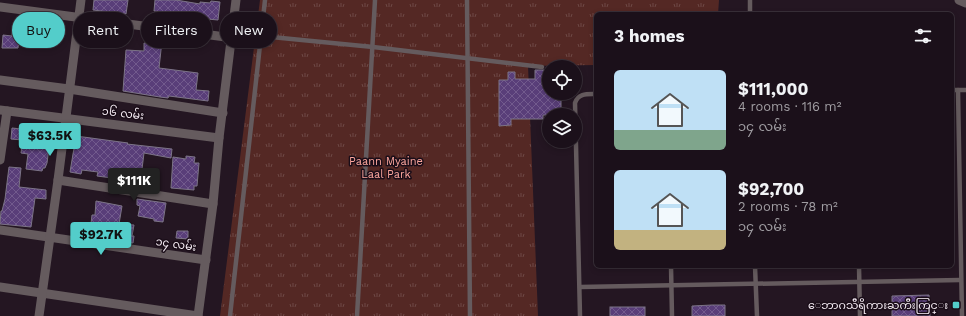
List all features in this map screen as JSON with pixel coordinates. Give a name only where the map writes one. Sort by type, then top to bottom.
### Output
[{"type":"street","points":[[80,12],[81,0]]},
{"type":"street","points":[[235,12],[236,0]]},
{"type":"street","points":[[959,0],[966,3]]},
{"type":"street","points":[[0,7],[73,16]]},
{"type":"street","points":[[133,24],[220,36]]},
{"type":"street","points":[[39,316],[75,48]]},
{"type":"street","points":[[0,287],[198,316],[213,204],[219,138],[231,48]]},
{"type":"street","points":[[0,80],[223,113]]},
{"type":"street","points":[[0,160],[3,111]]},
{"type":"street","name":"၁၆ လမ်း","points":[[3,111],[219,138]]},
{"type":"street","points":[[58,180],[213,204]]},
{"type":"street","name":"၁၄ လမ်း","points":[[0,230],[206,260]]},
{"type":"lane","points":[[264,12],[265,0]]},
{"type":"lane","points":[[357,316],[375,0]]},
{"type":"lane","points":[[467,0],[470,316]]},
{"type":"lane","points":[[750,0],[750,12]]},
{"type":"lane","points":[[277,38],[542,67]]},
{"type":"lane","points":[[230,316],[260,48]]},
{"type":"lane","points":[[954,90],[966,90]]},
{"type":"lane","points":[[958,90],[960,280],[962,316]]},
{"type":"lane","points":[[580,316],[575,103],[576,99],[580,95],[594,94]]},
{"type":"lane","points":[[671,268],[672,316]]},
{"type":"lane","points":[[755,268],[756,316]]},
{"type":"lane","points":[[859,268],[860,316]]},
{"type":"lane","points":[[580,287],[960,280]]},
{"type":"green space","name":"Paann Myaine Laal Park","points":[[260,0],[719,0],[718,12],[594,12],[594,65],[582,65],[582,60],[542,60],[542,66],[528,66],[538,316],[220,316],[254,48],[277,48],[277,12],[258,12]]},
{"type":"building","points":[[94,0],[128,0],[126,12],[93,10]]},
{"type":"building","points":[[155,0],[176,0],[200,4],[200,2],[220,2],[218,20],[212,19],[212,12],[154,11]]},
{"type":"building","points":[[3,35],[12,36],[12,48],[2,48]]},
{"type":"building","points":[[144,48],[161,48],[159,68],[198,73],[196,90],[209,91],[208,101],[169,96],[168,98],[123,91],[126,50],[144,51]]},
{"type":"building","points":[[535,70],[542,70],[542,100],[561,100],[561,108],[542,108],[542,119],[511,119],[511,125],[499,126],[499,80],[508,80],[508,72],[515,72],[515,79],[535,79]]},
{"type":"building","points":[[12,128],[51,132],[47,163],[42,171],[26,169],[28,154],[21,153],[23,140],[11,139]]},
{"type":"building","points":[[76,136],[172,149],[171,158],[144,153],[142,169],[154,170],[153,183],[112,180],[112,178],[97,176],[98,172],[82,170],[81,174],[70,172]]},
{"type":"building","points":[[186,156],[195,157],[194,163],[199,163],[197,186],[194,186],[194,190],[171,188],[173,157],[186,159]]},
{"type":"building","points":[[9,167],[21,168],[19,187],[46,190],[46,199],[35,198],[31,227],[0,224]]},
{"type":"building","points":[[137,199],[166,203],[163,222],[138,216],[140,206],[137,205]]},
{"type":"building","points":[[96,201],[122,206],[119,224],[134,225],[132,236],[134,236],[133,243],[119,241],[120,234],[104,232],[103,238],[96,237],[96,233],[90,232],[92,215],[95,215]]},
{"type":"building","points":[[177,231],[188,231],[188,239],[176,238]]},
{"type":"building","points":[[929,295],[930,316],[892,316],[892,296]]},
{"type":"building","points":[[725,305],[725,316],[692,316],[692,306]]},
{"type":"building","points":[[610,307],[645,307],[645,316],[610,316]]},
{"type":"place","name":"ေဘာဂသီရိကားႀကီးကြင္း","points":[[956,305]]}]
